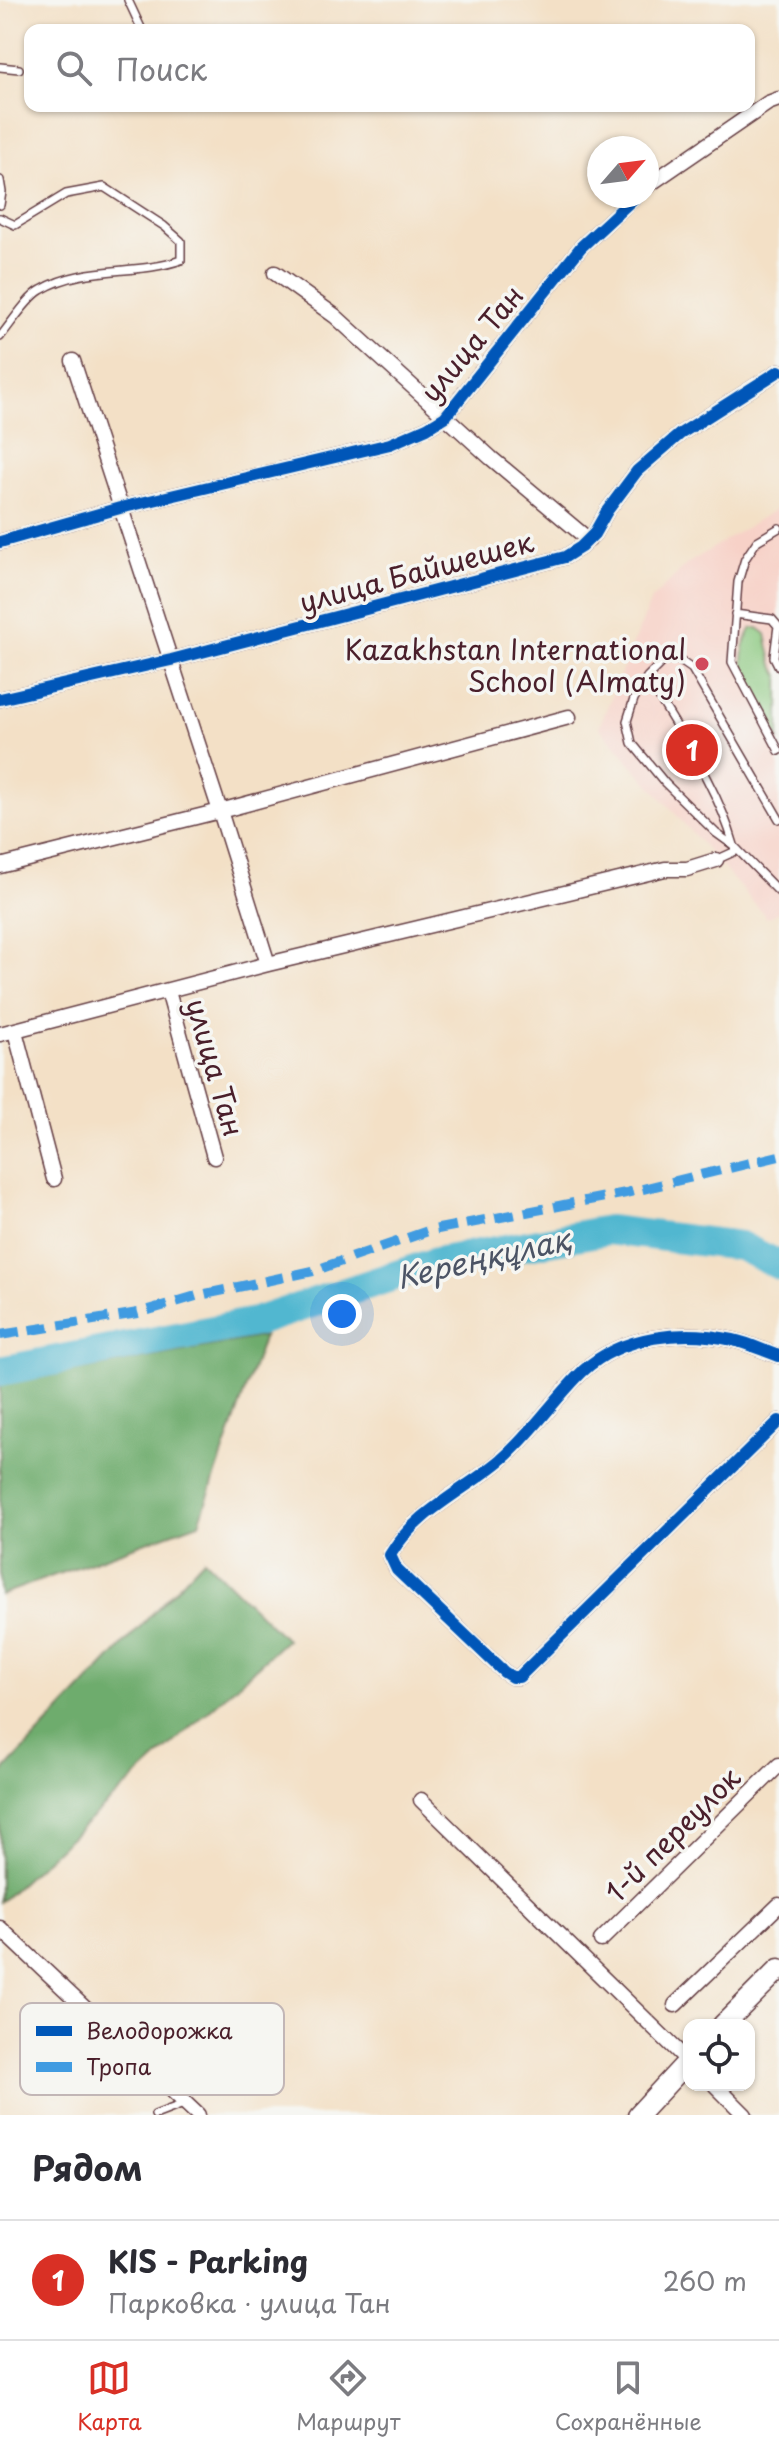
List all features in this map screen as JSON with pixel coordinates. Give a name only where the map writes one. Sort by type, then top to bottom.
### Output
[{"type":"street","points":[[755,112],[779,99]]},
{"type":"street","points":[[659,178],[755,112]]},
{"type":"street","name":"улица Тан","points":[[0,542],[120,508],[390,444],[427,428],[445,417],[581,247],[623,208]]},
{"type":"street","points":[[275,273],[335,316],[445,417],[589,540]]},
{"type":"street","points":[[73,361],[268,964]]},
{"type":"street","name":"улица Байшешек","points":[[0,699],[171,660],[565,557],[589,540],[637,471],[680,434],[779,371]]},
{"type":"street","points":[[0,866],[220,811],[569,717]]},
{"type":"street","name":"улица Тан","points":[[54,1179],[8,1032],[268,964],[649,872],[687,869],[716,860]]},
{"type":"street","name":"улица Тан","points":[[168,991],[214,1157]]},
{"type":"street","points":[[779,1356],[733,1340],[686,1335],[629,1343],[607,1353],[584,1370],[501,1460],[432,1510],[390,1555],[397,1570],[493,1662],[512,1677],[519,1677],[779,1421]]},
{"type":"street","name":"1-й переулок","points":[[601,1940],[779,1765]]},
{"type":"street","points":[[421,1800],[683,2055]]},
{"type":"street","points":[[675,2005],[779,1905]]},
{"type":"street","points":[[0,1928],[80,2003]]},
{"type":"street","points":[[729,2019],[779,1969]]},
{"type":"street","points":[[638,2115],[683,2067]]},
{"type":"street","points":[[721,2091],[745,2115]]},
{"type":"street","points":[[177,2095],[198,2115]]},
{"type":"lane","points":[[128,0],[139,24]]},
{"type":"lane","points":[[0,67],[19,69]]},
{"type":"lane","points":[[0,180],[0,205]]},
{"type":"lane","points":[[0,218],[15,225],[66,194],[104,187],[164,226],[181,241],[181,260],[164,266],[85,273],[38,291],[0,337]]},
{"type":"lane","points":[[779,528],[757,541],[749,550],[738,582],[732,662],[779,751]]},
{"type":"lane","points":[[735,614],[772,619],[778,626],[774,657],[779,667]]},
{"type":"lane","points":[[779,819],[692,669],[679,660],[664,660],[647,677],[634,699],[627,721],[632,743],[665,783],[779,892]]},
{"type":"lane","points":[[647,677],[709,783],[736,848]]},
{"type":"lane","points":[[716,860],[736,848]]},
{"type":"lane","points":[[155,2115],[186,2103]]},
{"type":"shaded area","name":"Kazakhstan International School (Almaty)","points":[[779,507],[779,911],[767,918],[599,727],[651,600],[687,564]]},
{"type":"green space","points":[[752,628],[766,634],[772,662],[779,676],[779,740],[749,686],[745,672],[745,643]]},
{"type":"green space","points":[[264,1336],[199,1523],[0,1595],[0,1385]]},
{"type":"green space","points":[[204,1559],[286,1640],[0,1902],[0,1775]]},
{"type":"waterway","name":"Кереңқұлақ","points":[[0,1371],[255,1322],[436,1262],[608,1230],[740,1246],[779,1265]]},
{"type":"marked path","points":[[0,1335],[138,1313],[196,1296],[313,1271],[428,1231],[626,1193],[779,1156]]},
{"type":"cycle path","points":[[0,542],[120,508],[390,444],[427,428],[445,417],[581,247],[623,208]]},
{"type":"cycle path","points":[[0,699],[171,660],[565,557],[594,534],[637,471],[680,434],[779,371]]},
{"type":"cycle path","points":[[779,1356],[739,1341],[694,1335],[654,1338],[616,1349],[583,1371],[512,1450],[426,1514],[390,1555],[397,1570],[504,1672],[519,1677],[779,1421]]},
{"type":"place","name":"Kazakhstan International School (Almaty)","points":[[702,664]]},
{"type":"place","name":"KIS - Parking","points":[[692,750]]}]
